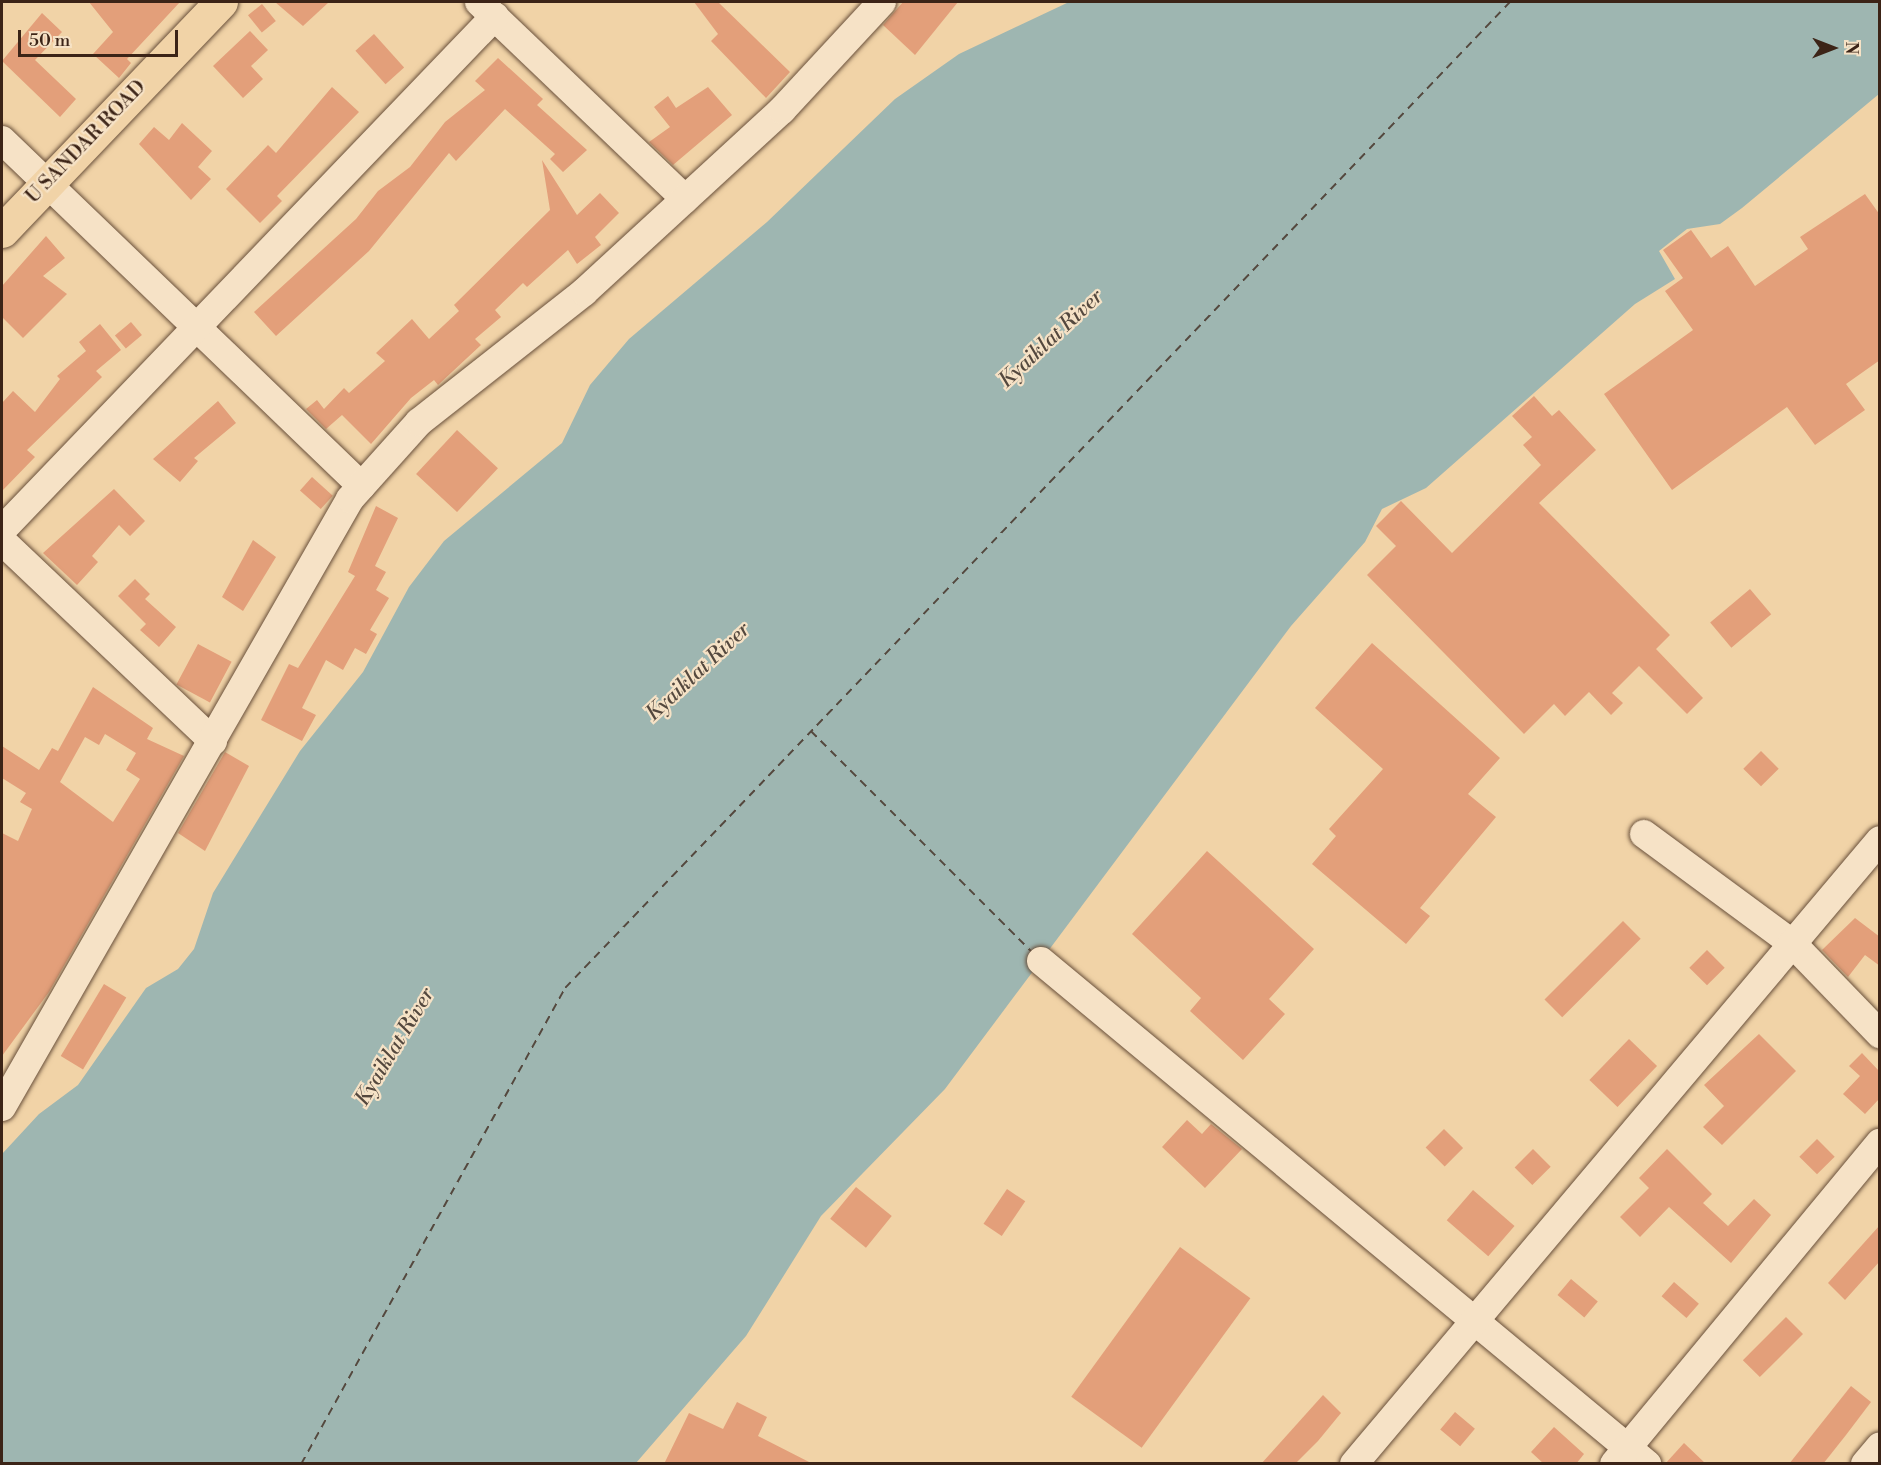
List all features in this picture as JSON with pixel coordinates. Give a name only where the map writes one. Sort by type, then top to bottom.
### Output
[{"type":"main road","name":"U SANDAR ROAD","points":[[2,231],[221,2]]},
{"type":"street","points":[[2,1107],[362,486],[419,422],[584,291],[783,110],[882,2]]},
{"type":"street","points":[[2,530],[487,9],[685,199]]},
{"type":"street","points":[[2,140],[362,486]]},
{"type":"street","points":[[2,541],[213,741]]},
{"type":"street","points":[[1644,834],[1792,943],[1880,1034]]},
{"type":"street","points":[[1354,1464],[1880,840]]},
{"type":"street","points":[[1041,961],[1474,1320],[1630,1458],[1880,1143]]},
{"type":"street","points":[[1865,1464],[1880,1446]]},
{"type":"water","name":"Kyaiklat River","points":[[1069,2],[1879,2],[1879,94],[1720,224],[1687,229],[1659,251],[1675,279],[1635,304],[1426,488],[1382,509],[1365,542],[1291,626],[945,1089],[821,1216],[746,1336],[636,1463],[2,1463],[2,1154],[39,1114],[78,1085],[146,988],[178,969],[194,949],[213,893],[300,751],[363,672],[409,587],[444,541],[562,443],[590,385],[629,339],[767,222],[895,99],[959,54]]},
{"type":"building","points":[[89,2],[180,2],[127,59],[131,63],[119,78],[93,54],[113,32]]},
{"type":"building","points":[[275,2],[329,2],[303,26]]},
{"type":"building","points":[[694,2],[718,2],[790,72],[766,98],[711,41],[718,34]]},
{"type":"building","points":[[903,2],[958,2],[915,55],[883,25]]},
{"type":"building","points":[[262,4],[276,21],[262,32],[248,15]]},
{"type":"building","points":[[42,13],[62,32],[35,60],[76,99],[60,117],[2,61]]},
{"type":"building","points":[[250,31],[268,50],[251,66],[263,79],[243,98],[213,66]]},
{"type":"building","points":[[374,34],[404,67],[386,84],[355,51]]},
{"type":"building","points":[[498,58],[543,99],[537,105],[587,150],[563,172],[550,159],[555,154],[505,109],[456,161],[449,153],[369,251],[276,336],[254,312],[356,219],[378,191],[410,167],[445,122],[485,90],[475,81]]},
{"type":"building","points":[[332,87],[359,112],[277,196],[282,201],[260,223],[226,189],[268,145],[276,153]]},
{"type":"building","points":[[708,87],[732,115],[673,165],[649,142],[670,127],[654,107],[668,96],[676,108]]},
{"type":"building","points":[[182,123],[212,151],[198,167],[211,179],[191,200],[139,144],[154,127],[169,140]]},
{"type":"building","points":[[542,160],[577,215],[600,193],[619,213],[595,237],[601,245],[577,264],[568,250],[527,287],[523,283],[495,310],[501,317],[475,339],[481,345],[438,385],[434,380],[411,398],[371,444],[342,415],[326,429],[306,409],[317,400],[324,409],[344,388],[349,393],[385,361],[376,353],[412,319],[429,339],[459,311],[454,305],[550,210]]},
{"type":"building","points":[[1865,194],[1880,215],[1880,360],[1846,384],[1865,410],[1815,445],[1787,407],[1672,490],[1604,394],[1693,330],[1665,291],[1683,278],[1663,250],[1691,230],[1711,258],[1728,246],[1755,286],[1808,249],[1800,237]]},
{"type":"building","points":[[46,236],[65,258],[43,276],[67,294],[23,338],[2,317],[2,286]]},
{"type":"building","points":[[131,322],[142,335],[126,349],[115,335]]},
{"type":"building","points":[[100,324],[121,350],[96,371],[102,377],[27,450],[35,457],[2,491],[2,403],[13,391],[35,412],[60,379],[57,376],[86,351],[79,342]]},
{"type":"building","points":[[1534,396],[1552,416],[1559,410],[1596,450],[1539,503],[1670,635],[1656,649],[1703,698],[1687,714],[1639,666],[1612,693],[1623,703],[1611,715],[1589,692],[1565,716],[1554,704],[1524,734],[1367,575],[1396,546],[1376,526],[1401,501],[1452,553],[1541,465],[1523,445],[1532,437],[1512,416]]},
{"type":"building","points":[[218,401],[236,423],[194,458],[198,461],[180,482],[153,459]]},
{"type":"building","points":[[457,430],[498,468],[457,512],[416,474]]},
{"type":"building","points":[[312,477],[333,496],[321,509],[300,490]]},
{"type":"building","points":[[114,489],[145,521],[130,536],[119,525],[92,556],[98,562],[77,585],[43,553]]},
{"type":"building","points":[[376,506],[398,518],[375,566],[386,572],[376,590],[389,598],[370,630],[377,634],[366,654],[355,648],[343,670],[326,660],[302,708],[316,715],[302,741],[261,720],[289,664],[298,668],[355,576],[348,572]]},
{"type":"building","points":[[253,540],[276,557],[243,611],[222,597]]},
{"type":"building","points":[[135,579],[150,594],[145,599],[176,627],[159,647],[140,630],[146,624],[118,596]]},
{"type":"building","points":[[1750,589],[1771,614],[1731,648],[1710,622]]},
{"type":"building","points":[[1372,643],[1500,758],[1468,794],[1496,817],[1420,908],[1430,916],[1406,944],[1312,864],[1336,836],[1329,829],[1383,769],[1315,708]]},
{"type":"building","points":[[198,644],[232,662],[210,702],[176,685]]},
{"type":"building","points":[[93,687],[153,728],[147,739],[184,756],[49,992],[2,1056],[2,833],[18,841],[32,809],[20,802],[26,793],[2,778],[2,746],[39,770],[52,748],[58,751]],"holes":[[[105,734],[136,753],[126,770],[140,779],[113,822],[60,782],[85,737],[99,745]]]},
{"type":"building","points":[[1761,751],[1779,769],[1761,786],[1743,769]]},
{"type":"building","points":[[225,752],[249,766],[205,851],[178,833]]},
{"type":"building","points":[[1207,851],[1314,949],[1269,999],[1285,1014],[1243,1060],[1190,1011],[1201,998],[1132,934]]},
{"type":"building","points":[[1855,918],[1880,937],[1880,966],[1865,955],[1848,977],[1822,950]]},
{"type":"building","points":[[1623,921],[1641,939],[1562,1017],[1545,999]]},
{"type":"building","points":[[1707,950],[1725,968],[1707,985],[1689,968]]},
{"type":"building","points":[[104,984],[126,997],[83,1069],[61,1056]]},
{"type":"building","points":[[1759,1034],[1796,1071],[1722,1145],[1703,1127],[1724,1106],[1704,1085]]},
{"type":"building","points":[[1629,1039],[1657,1066],[1617,1107],[1589,1080]]},
{"type":"building","points":[[1862,1053],[1879,1071],[1879,1099],[1865,1114],[1843,1094],[1860,1076],[1849,1066]]},
{"type":"building","points":[[1187,1120],[1202,1134],[1211,1124],[1242,1149],[1205,1188],[1162,1147]]},
{"type":"building","points":[[1444,1129],[1463,1148],[1445,1166],[1426,1147]]},
{"type":"building","points":[[1817,1139],[1835,1157],[1817,1174],[1799,1157]]},
{"type":"building","points":[[1533,1149],[1551,1167],[1532,1185],[1515,1167]]},
{"type":"building","points":[[1667,1149],[1712,1194],[1703,1203],[1728,1226],[1754,1199],[1771,1215],[1731,1263],[1669,1207],[1640,1237],[1620,1217],[1649,1188],[1639,1178]]},
{"type":"building","points":[[856,1187],[892,1216],[866,1248],[830,1219]]},
{"type":"building","points":[[1007,1189],[1025,1201],[1002,1236],[984,1224]]},
{"type":"building","points":[[1473,1190],[1515,1226],[1488,1256],[1447,1220]]},
{"type":"building","points":[[1880,1225],[1880,1261],[1845,1300],[1828,1283]]},
{"type":"building","points":[[1180,1247],[1250,1298],[1142,1448],[1071,1397]]},
{"type":"building","points":[[1571,1279],[1598,1301],[1584,1318],[1558,1295]]},
{"type":"building","points":[[1674,1282],[1699,1304],[1686,1318],[1662,1296]]},
{"type":"building","points":[[1786,1317],[1803,1334],[1760,1377],[1743,1360]]},
{"type":"building","points":[[1851,1386],[1871,1402],[1823,1464],[1789,1464]]},
{"type":"building","points":[[1323,1395],[1341,1413],[1318,1441],[1295,1464],[1261,1464]]},
{"type":"building","points":[[737,1402],[767,1417],[758,1436],[813,1464],[664,1464],[689,1413],[723,1429]]},
{"type":"building","points":[[1455,1412],[1475,1429],[1460,1446],[1440,1430]]},
{"type":"building","points":[[1554,1427],[1584,1454],[1576,1464],[1544,1464],[1531,1452]]},
{"type":"building","points":[[1684,1443],[1706,1464],[1665,1464]]},
{"type":"ferry route","points":[[301,1464],[565,988],[1510,2]]},
{"type":"ferry route","points":[[811,731],[1032,952]]}]
